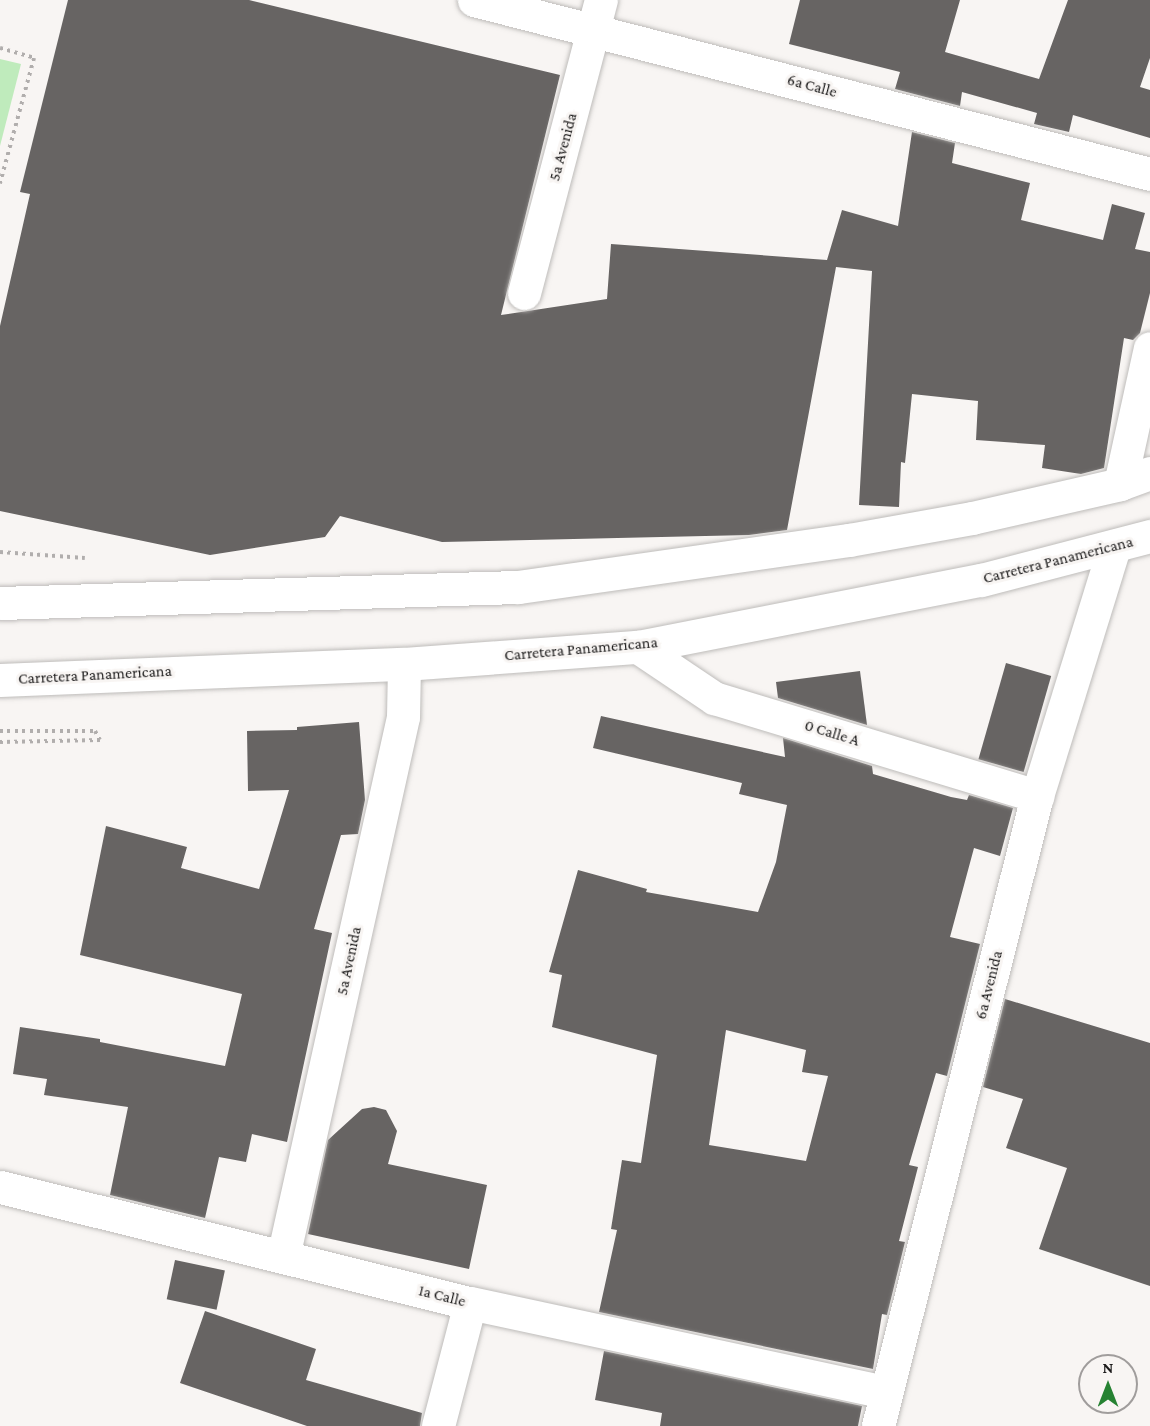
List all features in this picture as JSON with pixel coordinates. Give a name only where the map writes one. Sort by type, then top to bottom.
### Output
[{"type":"main road","name":"6a Calle","points":[[474,0],[597,15],[1150,174]]},
{"type":"main road","name":"5a Avenida","points":[[524,293],[597,15]]},
{"type":"main road","points":[[0,603],[518,587],[849,540],[972,518],[1135,478],[1150,348]]},
{"type":"main road","name":"Carretera Panamericana","points":[[0,680],[404,664],[638,647],[981,580],[1114,548],[1150,536]]},
{"type":"main road","name":"6a Avenida","points":[[878,1426],[1037,796],[1114,548]]},
{"type":"main road","name":"0 Calle A","points":[[638,647],[714,698],[1037,796]]},
{"type":"main road","name":"5a Avenida","points":[[283,1257],[403,717],[404,664]]},
{"type":"main road","name":"1a Calle","points":[[0,1187],[470,1303],[886,1392]]},
{"type":"main road","points":[[438,1426],[470,1303]]},
{"type":"path","points":[[0,48],[34,58],[0,183]]},
{"type":"path","points":[[0,552],[89,558],[91,566]]},
{"type":"path","points":[[0,731],[95,731],[100,740],[0,742]]},
{"type":"green space","points":[[0,59],[21,64],[0,146]]},
{"type":"building","points":[[68,0],[249,0],[560,75],[501,315],[607,299],[611,244],[827,260],[842,210],[898,226],[912,132],[955,143],[952,163],[1030,183],[1021,220],[1103,240],[1112,204],[1145,213],[1135,249],[1150,252],[1150,293],[1140,333],[1133,340],[1124,338],[1104,468],[1081,474],[1042,468],[1045,445],[976,440],[978,401],[912,394],[905,463],[901,462],[899,507],[859,505],[872,271],[836,267],[787,530],[749,535],[442,542],[340,516],[325,537],[210,555],[0,511],[0,326],[30,194],[20,192]]},
{"type":"building","points":[[800,0],[960,0],[945,52],[1039,79],[1068,0],[1150,0],[1150,58],[1140,87],[1150,90],[1150,138],[1073,115],[1069,132],[1034,124],[1037,113],[962,92],[960,106],[895,89],[900,72],[789,44]]},
{"type":"building","points":[[1006,663],[1051,676],[1024,772],[978,759]]},
{"type":"building","points":[[860,671],[867,725],[778,698],[776,682]]},
{"type":"building","points":[[601,716],[785,757],[783,738],[872,766],[873,774],[951,797],[967,800],[969,795],[1013,808],[1000,856],[974,848],[950,937],[980,944],[947,1076],[936,1073],[909,1165],[918,1167],[899,1241],[905,1242],[887,1315],[882,1314],[873,1369],[599,1312],[617,1230],[611,1229],[622,1160],[641,1163],[657,1055],[552,1027],[562,975],[549,972],[578,870],[647,889],[646,892],[758,912],[776,862],[787,805],[739,794],[742,783],[593,748]],"holes":[[[726,1030],[806,1050],[802,1072],[828,1076],[806,1161],[709,1145]]]},
{"type":"building","points":[[359,722],[365,800],[358,834],[341,835],[314,929],[332,933],[287,1142],[252,1134],[246,1162],[219,1157],[205,1218],[110,1195],[128,1107],[44,1095],[47,1079],[13,1074],[20,1027],[100,1039],[100,1042],[225,1066],[242,994],[80,955],[106,826],[187,847],[181,868],[259,889],[289,790],[248,791],[247,731],[297,730],[297,727]]},
{"type":"building","points":[[1005,999],[1150,1043],[1150,1286],[1039,1249],[1067,1168],[1006,1148],[1023,1099],[983,1087]]},
{"type":"building","points":[[374,1107],[386,1110],[397,1131],[388,1164],[487,1185],[469,1269],[308,1234],[328,1140],[362,1109]]},
{"type":"building","points":[[175,1260],[225,1271],[217,1310],[167,1299]]},
{"type":"building","points":[[205,1311],[316,1349],[306,1380],[422,1413],[420,1426],[307,1426],[180,1383]]},
{"type":"building","points":[[604,1351],[862,1406],[858,1426],[660,1426],[662,1413],[595,1400]]}]
